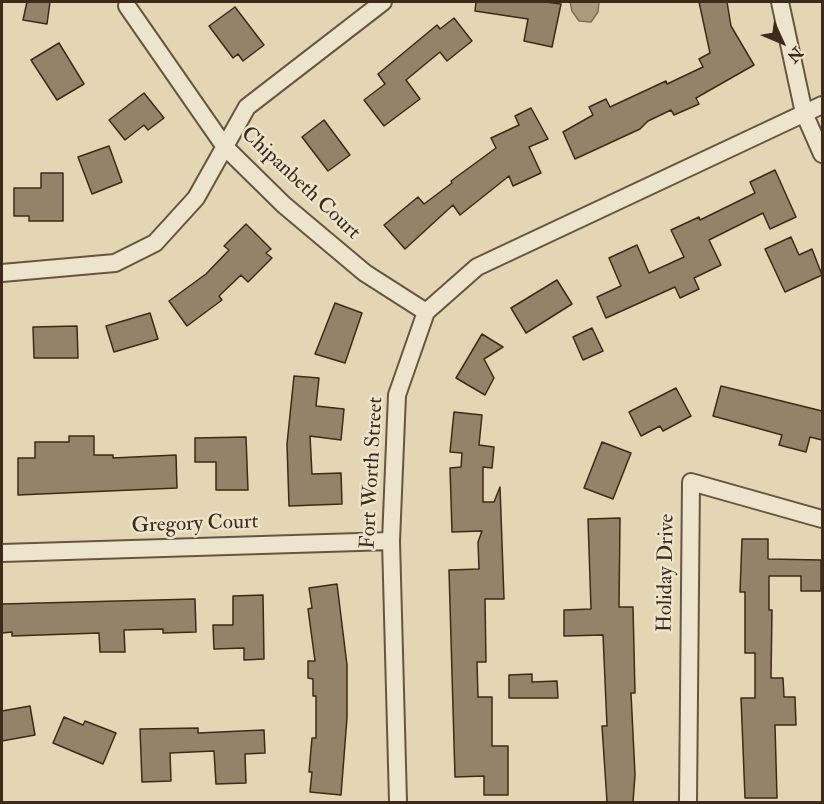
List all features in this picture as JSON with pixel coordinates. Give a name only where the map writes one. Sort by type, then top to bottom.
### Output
[{"type":"street","points":[[2,273],[115,263],[155,243],[196,198],[247,107],[383,2]]},
{"type":"street","points":[[780,2],[804,113],[822,154]]},
{"type":"street","name":"Chipanbeth Court","points":[[127,6],[225,147],[284,205],[365,273],[426,312]]},
{"type":"street","name":"Fort Worth Street","points":[[398,802],[391,541],[397,395],[426,312],[477,267],[822,105]]},
{"type":"street","name":"Holiday Drive","points":[[688,802],[691,482],[822,519]]},
{"type":"street","name":"Gregory Court","points":[[2,553],[391,541]]},
{"type":"shaded area","points":[[570,2],[599,2],[598,12],[591,22],[579,21],[572,11]]},
{"type":"building","points":[[27,2],[50,2],[47,24],[23,20]]},
{"type":"building","points":[[476,2],[561,4],[552,47],[524,41],[528,19],[475,11]]},
{"type":"building","points":[[699,2],[727,2],[731,26],[754,65],[696,98],[699,104],[674,115],[671,110],[648,121],[640,129],[575,159],[563,132],[593,115],[589,107],[606,99],[610,107],[703,67],[699,59],[710,53]]},
{"type":"building","points":[[235,7],[264,45],[243,61],[238,54],[233,58],[209,26]]},
{"type":"building","points":[[454,18],[472,41],[447,61],[440,52],[406,80],[420,99],[384,126],[364,100],[385,84],[378,74],[437,25],[440,29]]},
{"type":"building","points":[[59,43],[84,84],[57,100],[31,60]]},
{"type":"building","points":[[144,93],[164,118],[148,130],[144,125],[125,140],[109,120]]},
{"type":"building","points":[[531,108],[548,139],[529,147],[541,173],[513,186],[509,176],[460,215],[453,205],[405,249],[384,225],[418,197],[424,204],[496,148],[491,138],[519,125],[515,116]]},
{"type":"building","points":[[324,120],[350,155],[328,171],[302,137]]},
{"type":"building","points":[[109,146],[122,182],[92,194],[78,157]]},
{"type":"building","points":[[775,170],[796,217],[770,229],[763,213],[709,240],[721,265],[694,278],[699,289],[680,298],[675,287],[606,318],[597,297],[621,286],[609,258],[637,245],[649,273],[684,257],[671,230],[699,217],[700,220],[755,193],[750,182]]},
{"type":"building","points":[[41,173],[63,173],[63,221],[29,221],[29,216],[14,216],[14,188],[41,188]]},
{"type":"building","points":[[246,224],[271,249],[266,253],[272,258],[248,282],[241,275],[219,296],[222,300],[187,326],[169,301],[206,274],[229,250],[224,246]]},
{"type":"building","points":[[791,237],[799,255],[812,249],[822,275],[785,292],[765,249]]},
{"type":"building","points":[[557,280],[572,304],[526,333],[511,308]]},
{"type":"building","points":[[335,303],[362,313],[345,363],[315,354]]},
{"type":"building","points":[[150,313],[158,339],[114,352],[106,326]]},
{"type":"building","points":[[77,326],[78,358],[34,358],[33,327]]},
{"type":"building","points":[[592,328],[603,351],[583,360],[573,337]]},
{"type":"building","points":[[482,334],[503,347],[484,359],[494,378],[485,395],[456,378]]},
{"type":"building","points":[[294,376],[319,378],[316,406],[344,409],[341,440],[310,436],[312,474],[341,473],[342,504],[289,506],[287,444]]},
{"type":"building","points":[[721,386],[822,411],[822,440],[810,437],[806,452],[779,445],[782,435],[713,416]]},
{"type":"building","points":[[676,388],[691,416],[663,431],[660,426],[641,436],[629,412]]},
{"type":"building","points":[[454,412],[482,415],[479,445],[494,447],[492,468],[483,467],[483,502],[494,502],[500,487],[504,599],[485,599],[486,662],[477,662],[478,697],[492,697],[492,746],[508,746],[508,795],[484,795],[484,776],[455,777],[449,570],[479,569],[478,542],[482,531],[452,532],[450,468],[461,467],[462,453],[450,452]]},
{"type":"building","points":[[69,436],[94,436],[94,455],[113,455],[113,458],[176,455],[177,488],[18,495],[18,458],[35,458],[35,442],[69,442]]},
{"type":"building","points":[[246,437],[248,490],[216,490],[216,462],[195,462],[195,438]]},
{"type":"building","points":[[602,442],[631,453],[613,499],[584,488]]},
{"type":"building","points":[[620,518],[619,607],[633,607],[635,693],[631,693],[635,775],[633,802],[607,802],[602,726],[607,726],[603,635],[564,636],[564,610],[591,609],[588,519]]},
{"type":"building","points":[[742,539],[768,539],[768,559],[821,560],[821,591],[801,591],[801,576],[769,576],[769,610],[772,610],[771,678],[783,678],[784,697],[795,697],[796,725],[775,725],[777,798],[745,798],[741,698],[755,698],[755,653],[745,653],[745,592],[740,592]]},
{"type":"building","points":[[337,584],[347,665],[347,718],[341,795],[310,792],[312,772],[309,772],[312,738],[316,738],[316,696],[313,696],[313,679],[308,678],[308,661],[315,661],[308,609],[312,608],[309,588]]},
{"type":"building","points":[[263,595],[264,659],[244,660],[244,648],[214,649],[213,625],[233,625],[233,596]]},
{"type":"building","points":[[195,599],[196,632],[163,633],[163,629],[124,630],[125,652],[100,652],[99,633],[12,636],[12,632],[2,633],[2,604]]},
{"type":"building","points":[[532,674],[532,682],[557,681],[558,698],[509,698],[509,675]]},
{"type":"building","points":[[30,706],[35,735],[2,741],[2,711]]},
{"type":"building","points":[[64,717],[83,725],[85,721],[116,733],[103,764],[53,743]]},
{"type":"building","points":[[198,728],[198,733],[264,730],[265,753],[245,754],[246,783],[216,784],[214,751],[170,753],[171,781],[142,782],[140,729]]}]
